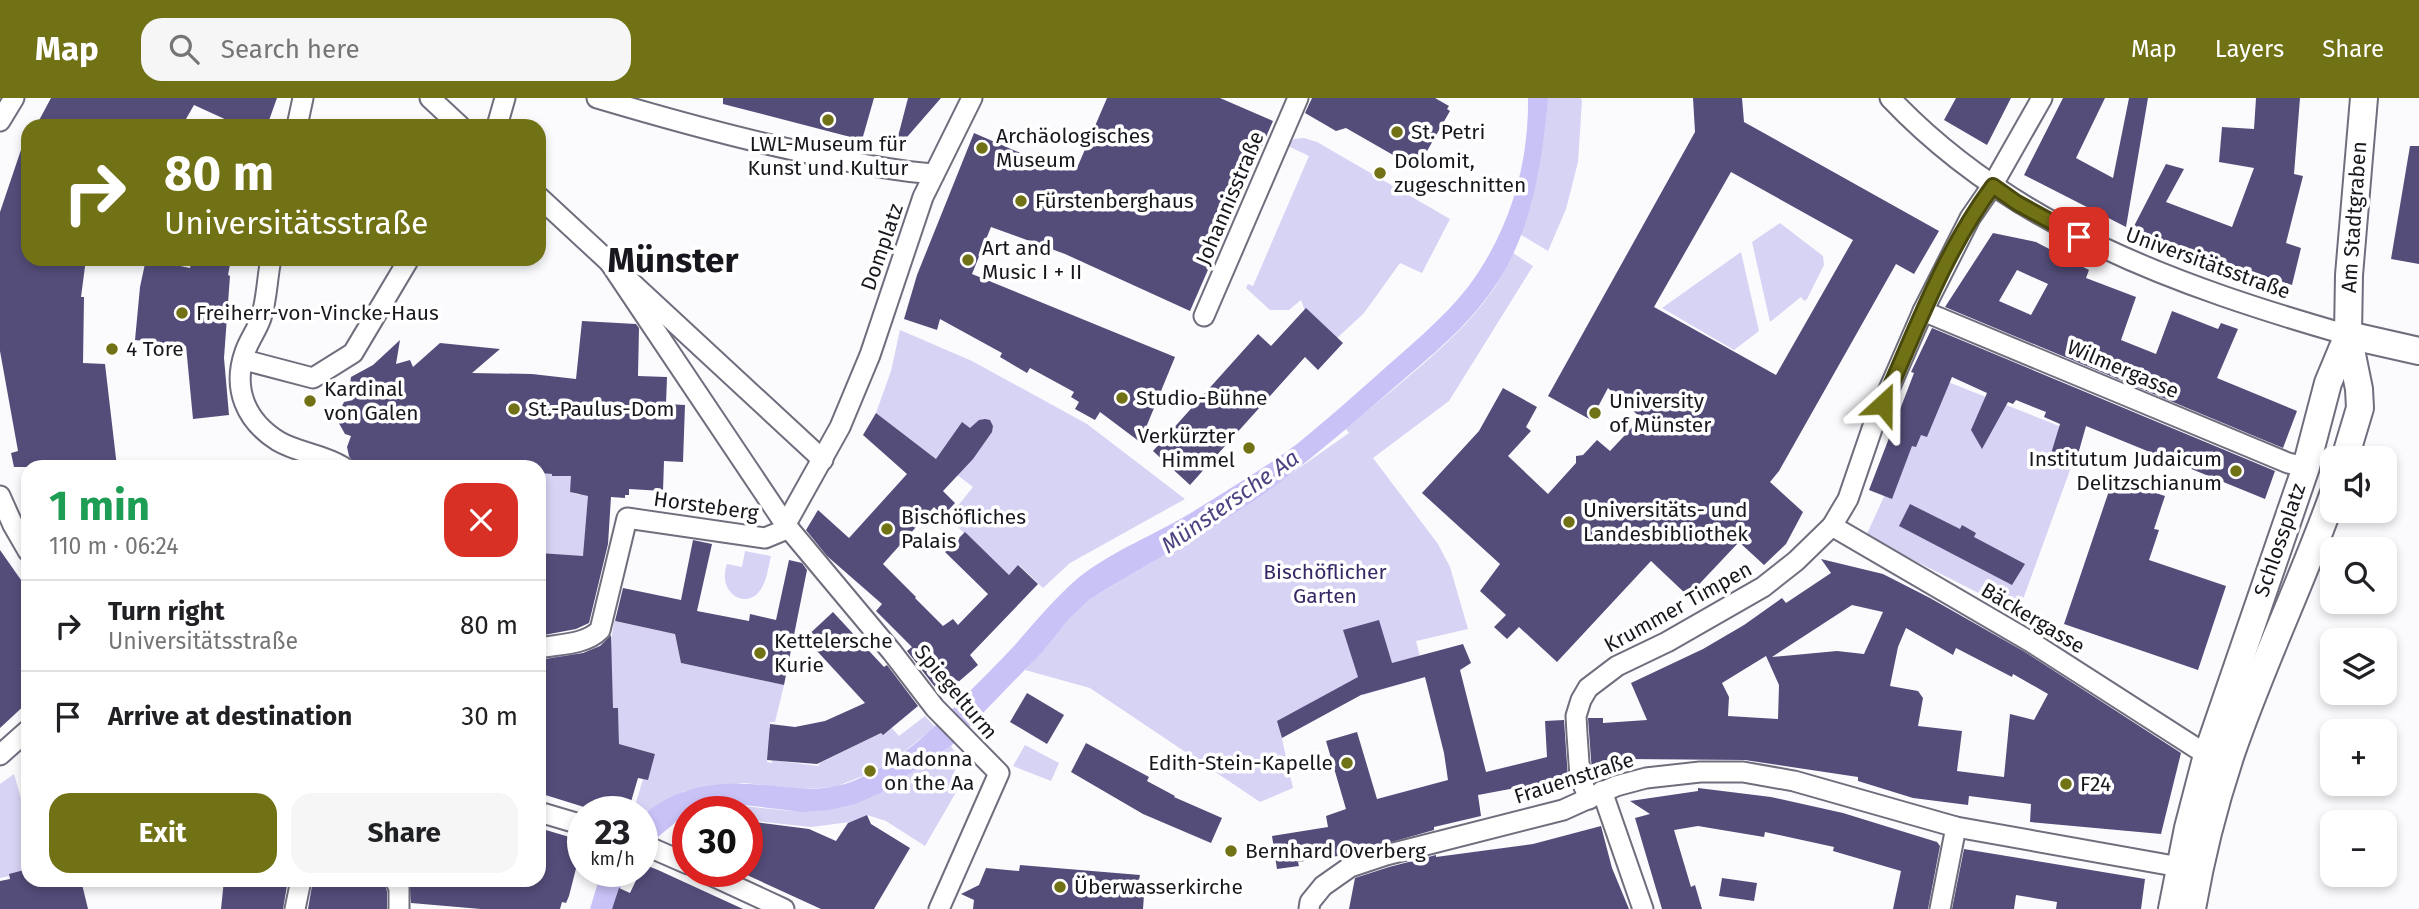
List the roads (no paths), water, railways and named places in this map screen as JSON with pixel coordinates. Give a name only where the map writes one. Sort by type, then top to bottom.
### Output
[{"type":"main road","name":"Am Stadtgraben","points":[[2348,335],[2352,234],[2364,98]]},
{"type":"main road","points":[[2349,446],[2360,408],[2348,335],[2419,351]]},
{"type":"main road","name":"Schlossplatz","points":[[2192,909],[2189,869],[2207,755],[2306,467],[2322,401],[2348,335]]},
{"type":"main road","name":"Schlossplatz","points":[[2172,909],[2213,813],[2235,744],[2323,523]]},
{"type":"street","points":[[0,121],[14,98]]},
{"type":"street","points":[[299,119],[303,98]]},
{"type":"street","points":[[430,98],[452,119]]},
{"type":"street","points":[[499,119],[505,98]]},
{"type":"street","name":"Domplatz","points":[[597,98],[781,148],[902,172],[934,174],[923,197],[865,369],[823,460],[785,524]]},
{"type":"street","points":[[934,174],[972,98]]},
{"type":"street","name":"Johannisstraße","points":[[1204,316],[1298,98]]},
{"type":"street","name":"Universitätsstraße","points":[[1890,98],[1939,146],[2017,203],[2065,230],[2152,270],[2300,322],[2348,335]]},
{"type":"street","name":"Krummer Timpen","points":[[1643,909],[1595,795],[1580,778],[1576,716],[1581,700],[1588,688],[1617,666],[1679,636],[1763,587],[1796,561],[1832,526],[1848,499],[1873,426],[1923,311],[1970,218],[1993,186],[2042,98]]},
{"type":"street","points":[[546,203],[823,460]]},
{"type":"street","points":[[608,260],[785,524]]},
{"type":"street","points":[[270,266],[261,319],[241,366],[244,403],[252,420],[266,433],[281,443],[326,460]]},
{"type":"street","points":[[252,362],[313,378],[354,353],[405,266]]},
{"type":"street","name":"Wilmergasse","points":[[1923,311],[2288,463],[2306,467]]},
{"type":"street","points":[[1,497],[21,537]]},
{"type":"street","name":"Horsteberg","points":[[546,647],[582,640],[600,630],[627,518],[765,538],[782,531],[785,524]]},
{"type":"street","name":"Spiegelturm","points":[[785,524],[939,713],[999,773],[939,909]]},
{"type":"street","name":"Bäckergasse","points":[[1832,526],[2031,642],[2207,755]]},
{"type":"street","points":[[0,755],[21,736]]},
{"type":"street","name":"Frauenstraße","points":[[1309,909],[1310,902],[1323,886],[1350,867],[1386,855],[1563,810],[1595,795],[1646,778],[1700,772],[1744,772],[1794,781],[1956,827],[2189,869]]},
{"type":"street","points":[[546,815],[567,821]]},
{"type":"street","points":[[1940,909],[1956,827]]},
{"type":"street","points":[[295,909],[300,887]]},
{"type":"street","points":[[398,887],[399,909]]},
{"type":"street","points":[[730,887],[759,904],[784,909]]},
{"type":"water","name":"Münstersche Aa","points":[[1528,98],[1548,98],[1533,197],[1517,245],[1493,289],[1460,328],[1341,434],[1283,480],[1243,508],[1089,600],[951,746],[880,793],[855,804],[829,810],[803,812],[763,807],[763,796],[673,796],[688,790],[721,784],[828,788],[853,781],[884,765],[911,747],[946,715],[1078,578],[1106,559],[1180,519],[1297,444],[1436,322],[1468,287],[1495,244],[1514,197],[1525,148]]},
{"type":"water","points":[[672,797],[672,825],[658,837],[658,804]]},
{"type":"water","points":[[597,887],[621,887],[612,909],[590,909]]},
{"type":"place","name":"LWL-Museum für Kunst und Kultur","points":[[828,120]]},
{"type":"place","name":"St. Petri","points":[[1397,132]]},
{"type":"place","name":"Archäologisches Museum","points":[[982,148]]},
{"type":"place","name":"Dolomit, zugeschnitten","points":[[1380,173]]},
{"type":"place","name":"Fürstenberghaus","points":[[1021,201]]},
{"type":"place","name":"Art and Music I + II","points":[[968,260]]},
{"type":"place","name":"Freiherr-von-Vincke-Haus","points":[[182,313]]},
{"type":"place","name":"4 Tore","points":[[112,349]]},
{"type":"place","name":"Studio-Bühne","points":[[1122,398]]},
{"type":"place","name":"Kardinal von Galen","points":[[310,401]]},
{"type":"place","name":"St.-Paulus-Dom","points":[[514,409]]},
{"type":"place","name":"University of Münster","points":[[1595,413]]},
{"type":"place","name":"Verkürzter Himmel","points":[[1249,448]]},
{"type":"place","name":"Institutum Judaicum Delitzschianum","points":[[2236,471]]},
{"type":"place","name":"Universitäts- und Landesbibliothek","points":[[1569,522]]},
{"type":"place","name":"Bischöfliches Palais","points":[[887,529]]},
{"type":"place","name":"Kettelersche Kurie","points":[[760,653]]},
{"type":"place","name":"Edith-Stein-Kapelle","points":[[1347,763]]},
{"type":"place","name":"Madonna on the Aa","points":[[870,771]]},
{"type":"place","name":"F24","points":[[2066,784]]},
{"type":"place","name":"Bernhard Overberg","points":[[1231,851]]},
{"type":"place","name":"Überwasserkirche","points":[[1060,887]]},
{"type":"district","name":"Münster","points":[[673,260]]},
{"type":"park label","name":"Bischöflicher Garten","points":[[1325,584]]}]
